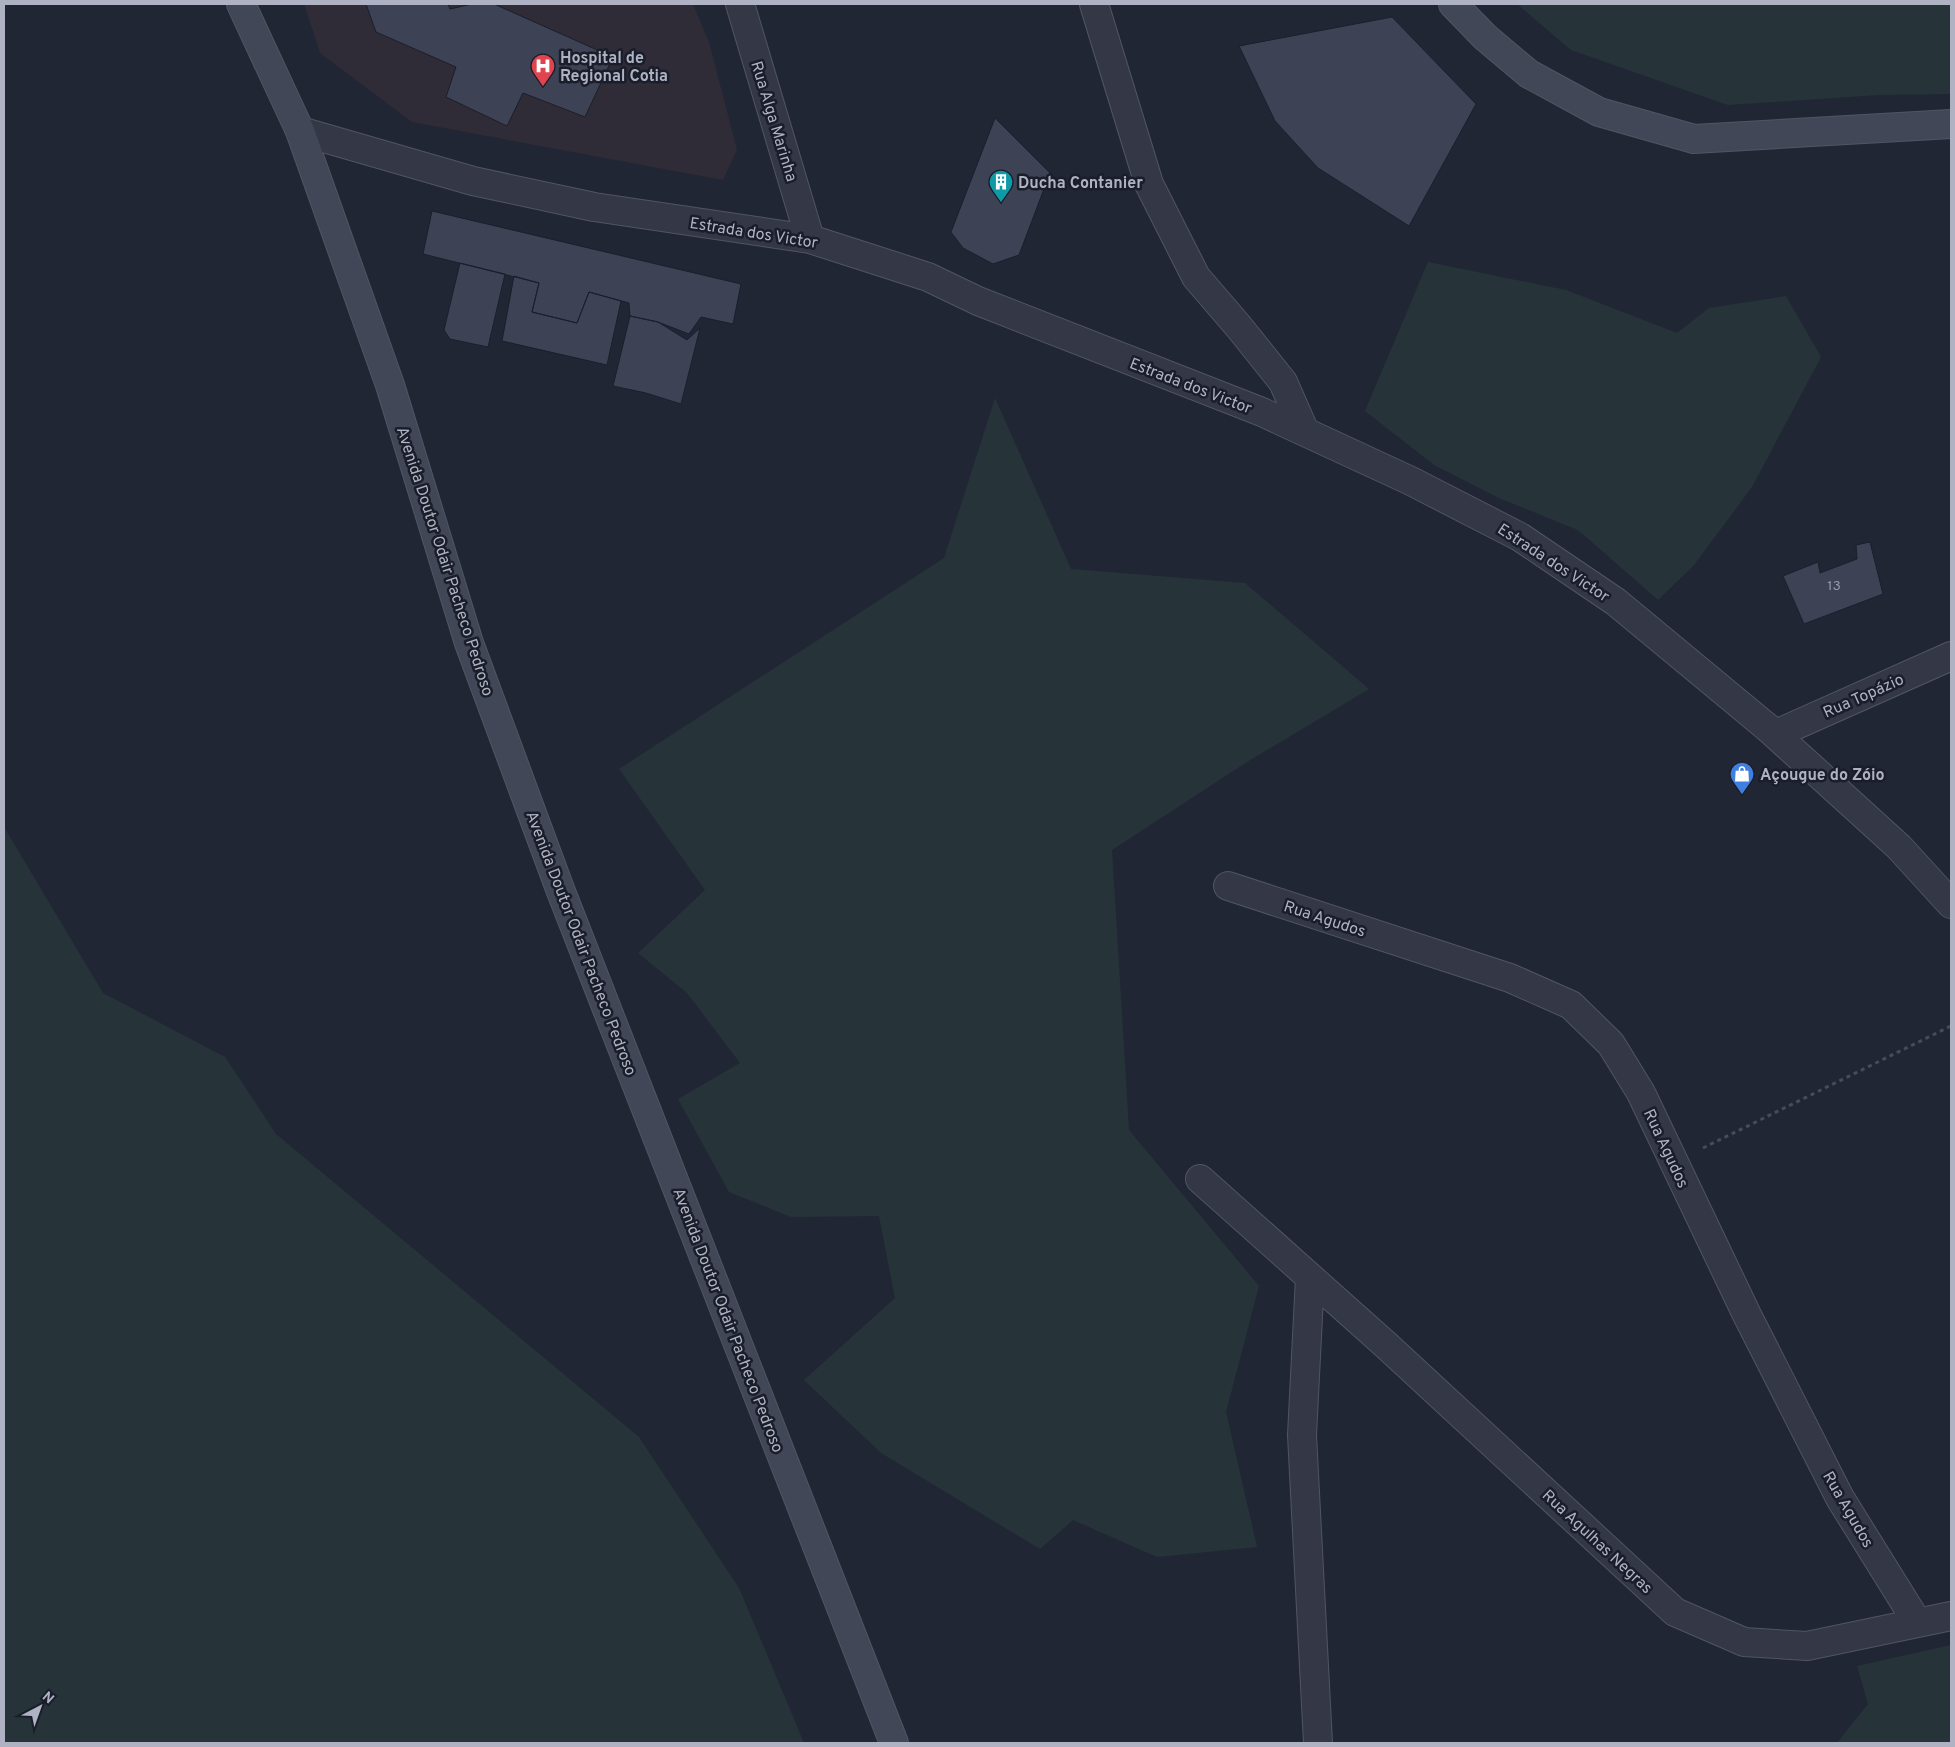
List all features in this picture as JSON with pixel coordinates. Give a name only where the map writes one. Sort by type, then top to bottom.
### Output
[{"type":"main road","name":"Avenida Doutor Odair Pacheco Pedroso","points":[[241,4],[300,131],[390,385],[469,643],[560,889],[894,1743]]},
{"type":"main road","points":[[1453,4],[1485,37],[1530,74],[1599,112],[1694,139],[1951,124]]},
{"type":"street","name":"Rua Alga Marinha","points":[[740,4],[810,239]]},
{"type":"street","points":[[1094,4],[1149,184],[1196,278],[1239,327],[1282,382],[1305,432]]},
{"type":"street","name":"Estrada dos Victor","points":[[300,131],[473,181],[594,207],[810,239],[928,277],[978,301],[1262,412],[1411,481],[1520,537],[1616,602],[1772,731],[1899,847],[1951,904]]},
{"type":"street","name":"Rua Topázio","points":[[1772,731],[1951,656]]},
{"type":"street","name":"Rua Agudos","points":[[1228,886],[1510,978],[1571,1005],[1612,1044],[1641,1093],[1748,1315],[1840,1498],[1917,1622]]},
{"type":"street","name":"Rua Agulhas Negras","points":[[1200,1179],[1386,1345],[1674,1612],[1744,1642],[1807,1646],[1951,1616]]},
{"type":"street","points":[[1310,1276],[1302,1435],[1318,1743]]},
{"type":"path","points":[[1674,1162],[1951,1026]]},
{"type":"shaded area","name":"Hospital de Regional Cotia","points":[[304,4],[693,4],[709,42],[737,150],[723,180],[412,122],[320,53]]},
{"type":"shaded area","points":[[1517,4],[1951,4],[1951,94],[1878,95],[1728,105],[1571,50]]},
{"type":"shaded area","points":[[1428,262],[1566,290],[1677,333],[1709,308],[1786,296],[1821,357],[1752,487],[1694,565],[1658,600],[1578,530],[1499,498],[1434,465],[1365,411]]},
{"type":"shaded area","points":[[995,398],[1071,569],[1245,583],[1369,689],[1247,762],[1112,850],[1129,1130],[1259,1286],[1226,1412],[1257,1547],[1157,1557],[1073,1520],[1040,1549],[881,1453],[804,1380],[895,1298],[879,1216],[791,1217],[729,1192],[678,1099],[740,1063],[687,993],[638,953],[705,890],[619,769],[944,558]]},
{"type":"shaded area","points":[[4,827],[103,993],[225,1057],[276,1134],[639,1437],[739,1588],[804,1743],[4,1743]]},
{"type":"shaded area","points":[[1951,1645],[1951,1743],[1837,1743],[1868,1704],[1857,1666]]},
{"type":"building","points":[[366,4],[448,4],[450,9],[472,4],[494,4],[613,57],[585,117],[523,93],[507,126],[446,97],[456,67],[376,32]]},
{"type":"building","points":[[1392,17],[1476,104],[1409,226],[1318,168],[1275,121],[1239,46]]},
{"type":"building","name":"Ducha Contanier","points":[[995,118],[1050,173],[1019,255],[993,264],[963,248],[951,232]]},
{"type":"building","points":[[432,211],[741,284],[733,324],[701,317],[689,334],[658,322],[630,316],[629,303],[589,292],[577,323],[532,312],[539,283],[423,254]]},
{"type":"building","points":[[460,263],[505,274],[488,347],[450,339],[444,330]]},
{"type":"building","points":[[514,276],[539,283],[532,312],[577,323],[589,292],[621,301],[607,365],[502,341]]},
{"type":"building","points":[[630,316],[658,322],[687,340],[700,328],[681,404],[646,393],[613,386]]},
{"type":"building","points":[[1870,542],[1883,594],[1804,624],[1783,576],[1818,562],[1820,573],[1857,559],[1856,545]]},
{"type":"place","name":"Hospital de Regional Cotia","points":[[543,87]]},
{"type":"place","name":"Ducha Contanier","points":[[1001,203]]},
{"type":"place","name":"Açougue do Zóio","points":[[1742,795]]}]
